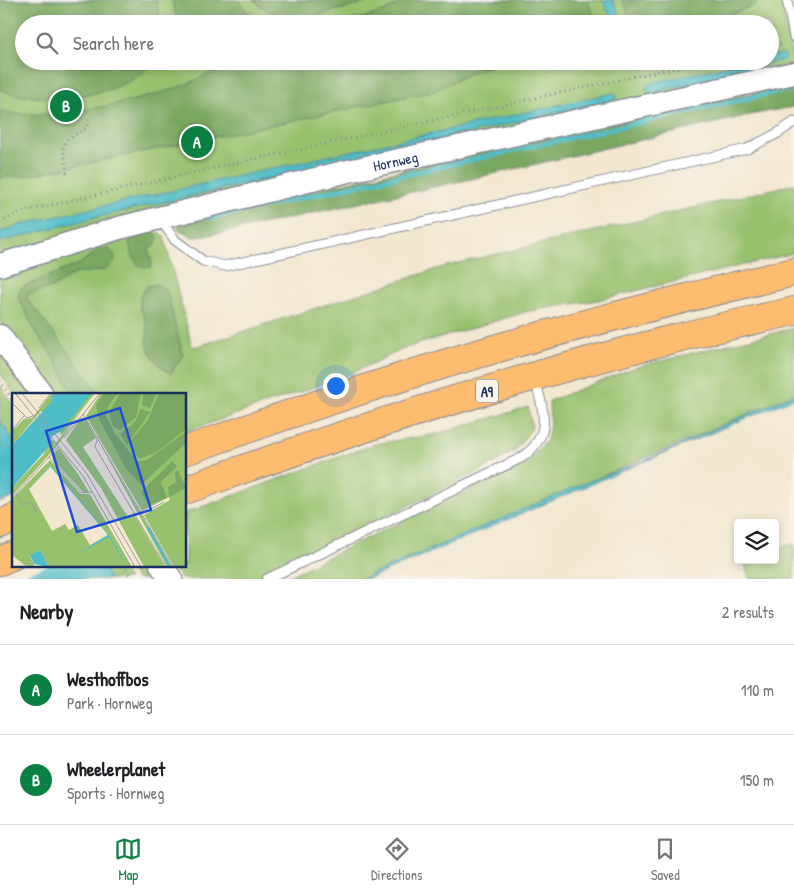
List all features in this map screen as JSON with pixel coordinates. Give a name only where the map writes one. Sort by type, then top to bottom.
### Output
[{"type":"highway","points":[[186,451],[398,378],[504,346],[642,309],[794,272]]},
{"type":"highway","name":"A9","points":[[186,490],[282,455],[392,419],[665,341],[794,311]]},
{"type":"highway","points":[[0,524],[12,519]]},
{"type":"highway","points":[[0,561],[12,556]]},
{"type":"street","name":"Hornweg","points":[[0,265],[119,228],[344,172],[794,73]]},
{"type":"street","points":[[0,336],[41,393]]},
{"type":"street","points":[[162,566],[171,579]]},
{"type":"lane","points":[[786,0],[794,37]]},
{"type":"lane","points":[[159,218],[175,240],[203,261],[225,266],[747,149],[778,133],[794,122]]},
{"type":"lane","points":[[267,579],[521,458],[533,450],[540,439],[545,425],[544,409],[535,377]]},
{"type":"path","points":[[0,222],[21,212],[665,70]]},
{"type":"path","points":[[67,173],[63,148],[66,140],[86,128],[90,119]]},
{"type":"path","points":[[0,381],[12,399]]},
{"type":"path","points":[[124,566],[132,579]]},
{"type":"green space","points":[[0,0],[781,0],[793,58],[789,66],[779,68],[779,15],[15,15],[15,70],[773,70],[0,258]]},
{"type":"green space","points":[[0,0],[156,0],[160,15],[15,15],[15,70],[144,70],[123,84],[81,96],[37,97],[17,95],[0,90]]},
{"type":"green space","points":[[172,0],[238,0],[252,15],[176,15]]},
{"type":"green space","points":[[254,0],[372,0],[318,15],[278,15],[263,8]]},
{"type":"green space","points":[[406,0],[587,0],[594,15],[372,15],[383,12]]},
{"type":"green space","points":[[622,0],[759,0],[755,5],[729,15],[629,15]]},
{"type":"green space","points":[[216,70],[478,70],[434,91],[27,176],[0,178],[0,110],[37,114],[85,110],[153,95]]},
{"type":"green space","points":[[794,84],[793,107],[201,237],[187,235],[178,229],[179,225],[277,198]]},
{"type":"green space","points":[[794,184],[794,253],[598,300],[529,311],[408,347],[343,377],[186,432],[186,393],[51,393],[0,322],[0,271],[150,230],[160,233],[164,237],[192,346],[195,347],[446,266]]},
{"type":"green space","points":[[151,232],[156,234],[158,238],[149,249],[152,266],[146,268],[138,265],[135,261],[129,241]]},
{"type":"green space","points":[[109,249],[114,254],[115,261],[106,270],[74,274],[52,288],[27,294],[27,299],[100,393],[72,393],[58,365],[34,329],[18,296],[21,287],[79,264],[99,250]]},
{"type":"green space","points":[[158,284],[167,291],[183,355],[171,373],[159,365],[150,352],[147,343],[146,320],[140,307],[140,299],[147,286]]},
{"type":"green space","points":[[794,328],[794,394],[361,579],[283,579],[525,464],[547,441],[550,425],[549,401],[636,367]]},
{"type":"green space","points":[[0,350],[31,393],[13,393],[0,373]]},
{"type":"green space","points":[[0,385],[12,402],[12,498],[0,502]]},
{"type":"green space","points":[[528,407],[532,428],[515,451],[480,471],[256,579],[181,579],[172,566],[186,566],[186,513],[375,444],[436,434]]},
{"type":"green space","points":[[794,544],[794,579],[749,579],[745,564],[779,564],[779,547]]},
{"type":"green space","points":[[93,566],[121,566],[129,579],[110,579],[105,570]]},
{"type":"green space","points":[[128,566],[153,566],[161,579],[136,579]]},
{"type":"water","points":[[602,0],[612,0],[620,15],[610,15]]},
{"type":"water","points":[[784,54],[783,60],[779,61],[779,55]]},
{"type":"water","points":[[709,70],[743,70],[652,93],[646,91],[648,84]]},
{"type":"water","points":[[613,93],[616,95],[616,99],[351,161],[88,219],[0,242],[0,232],[27,223]]},
{"type":"water","points":[[794,394],[794,398],[368,579],[361,579],[580,485],[643,461]]},
{"type":"water","points":[[0,421],[12,440],[12,498],[0,502]]},
{"type":"water","points":[[0,508],[12,557],[12,566],[93,566],[105,570],[110,579],[0,579]]},
{"type":"pier","points":[[12,501],[12,566],[46,566],[10,579],[0,579],[0,505]]},
{"type":"waterway","points":[[210,218],[794,88]]},
{"type":"place","name":"Wheelerplanet","points":[[66,106]]},
{"type":"place","name":"Westhoffbos","points":[[197,142]]}]
